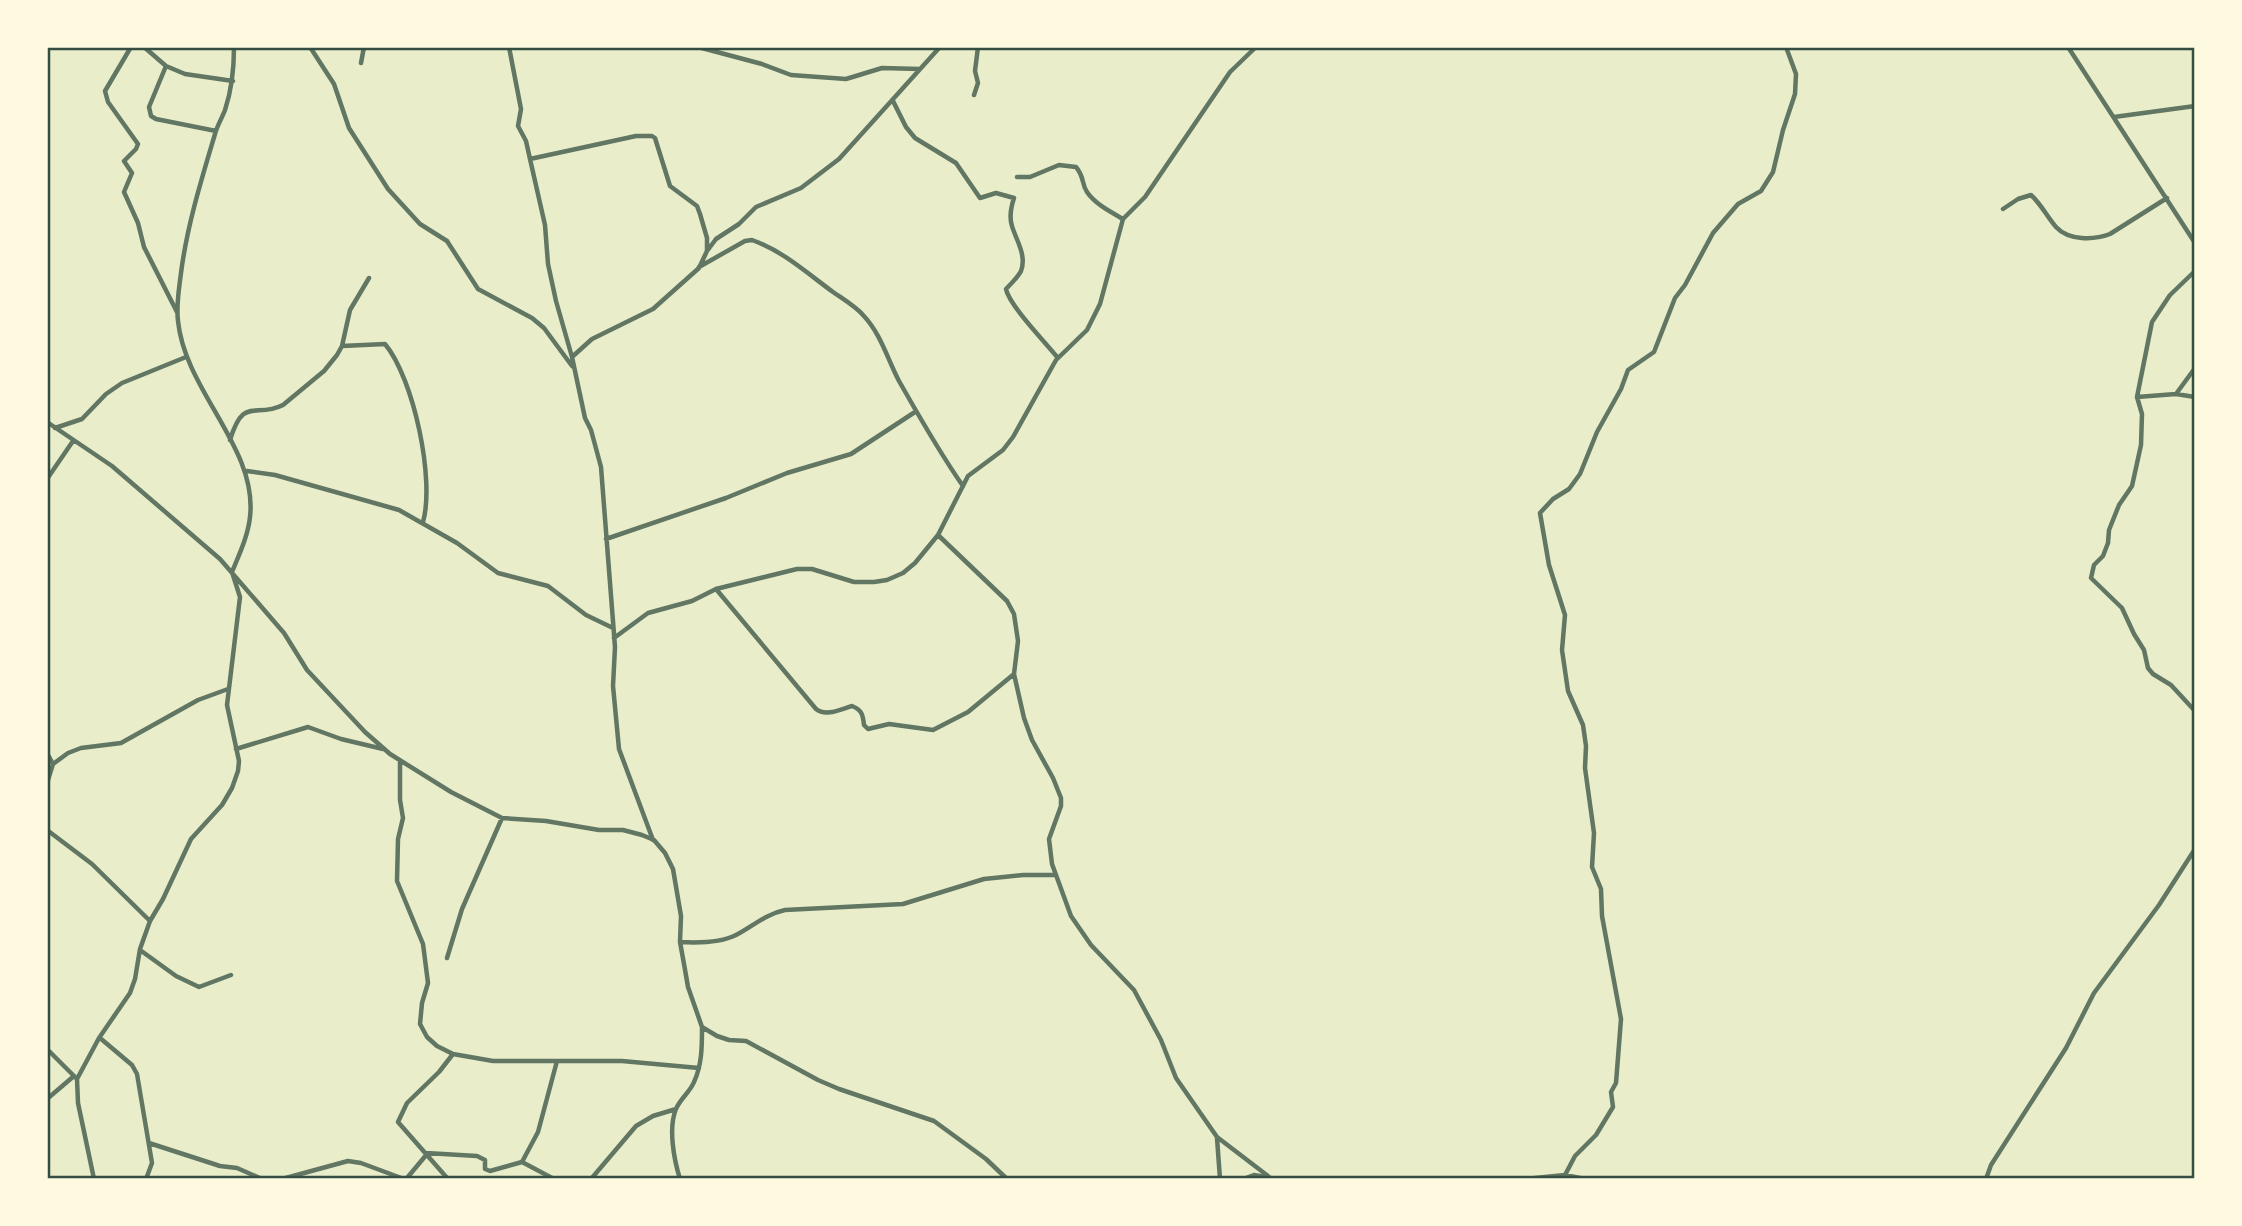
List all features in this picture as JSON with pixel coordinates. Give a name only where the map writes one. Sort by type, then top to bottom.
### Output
[{"type":"street","points":[[131,47],[105,91],[108,102],[138,144],[124,161],[132,173],[124,192],[138,223],[144,247],[177,313]]},
{"type":"street","points":[[144,47],[166,66],[186,74],[233,81]]},
{"type":"street","points":[[47,1099],[76,1077],[130,993],[140,949],[150,921],[191,839],[222,804],[232,788],[239,761],[227,705],[240,597],[232,572],[250,517],[247,471],[186,357],[177,313],[188,228],[233,81],[234,47]]},
{"type":"street","points":[[310,47],[334,84],[349,128],[387,190],[420,224],[447,241],[478,289],[532,318],[544,328],[574,370]]},
{"type":"street","points":[[361,63],[364,47]]},
{"type":"street","points":[[509,47],[521,110],[518,126],[526,141],[545,225],[551,276],[572,357],[584,418],[592,430],[599,456],[614,628],[613,686],[619,749],[654,840],[673,869],[681,916],[680,942],[688,987],[702,1027],[699,1068],[694,1083],[676,1109],[674,1161],[680,1179]]},
{"type":"street","points":[[698,47],[792,75],[846,79],[882,68],[921,69]]},
{"type":"street","points":[[699,268],[706,251],[716,239],[756,207],[802,188],[839,159],[940,47]]},
{"type":"street","points":[[974,95],[978,83],[975,71],[978,47]]},
{"type":"street","points":[[614,638],[648,613],[692,601],[716,589],[797,569],[812,569],[854,582],[887,580],[903,573],[915,563],[938,535],[968,476],[1003,450],[1058,358],[1087,330],[1100,304],[1123,219],[1145,197],[1230,72],[1256,47]]},
{"type":"street","points":[[1565,1175],[1575,1156],[1596,1135],[1613,1107],[1611,1093],[1616,1083],[1621,1019],[1602,916],[1601,890],[1592,866],[1594,833],[1583,725],[1568,691],[1562,650],[1565,615],[1549,565],[1540,513],[1553,499],[1569,489],[1580,474],[1597,432],[1628,370],[1654,352],[1675,298],[1713,233],[1738,204],[1761,191],[1773,172],[1795,94],[1796,74],[1786,47]]},
{"type":"street","points":[[2068,47],[2195,243]]},
{"type":"street","points":[[166,66],[149,107],[151,116],[216,131]]},
{"type":"street","points":[[893,101],[906,127],[915,138],[956,163],[980,198],[996,193],[1014,198],[1010,208],[1011,225],[1019,242],[1022,259],[1021,271],[1006,289],[1007,296],[1058,358]]},
{"type":"street","points":[[2114,117],[2195,106]]},
{"type":"street","points":[[530,159],[636,136],[652,136],[655,138],[670,186],[697,206],[707,238],[706,251]]},
{"type":"street","points":[[1017,177],[1030,177],[1059,165],[1076,167],[1083,176],[1084,189],[1092,199],[1123,219]]},
{"type":"street","points":[[2003,209],[2018,199],[2031,195],[2064,234],[2078,238],[2103,237],[2167,198]]},
{"type":"street","points":[[572,357],[592,340],[653,309],[699,268],[745,241],[752,240],[787,257],[863,314],[882,341],[915,412],[963,487]]},
{"type":"street","points":[[2195,271],[2170,295],[2152,322],[2137,397],[2142,414],[2141,445],[2132,486],[2119,505],[2109,530],[2108,543],[2103,556],[2094,565],[2091,578],[2122,608],[2144,650],[2148,668],[2171,685],[2195,711]]},
{"type":"street","points":[[230,441],[238,419],[246,412],[276,409],[324,371],[342,346],[349,310],[369,278]]},
{"type":"street","points":[[342,346],[385,344],[399,365],[408,385],[425,463],[426,510],[423,523]]},
{"type":"street","points":[[54,428],[82,419],[106,394],[122,383],[186,357]]},
{"type":"street","points":[[2176,394],[2195,368]]},
{"type":"street","points":[[2137,397],[2176,394],[2195,397]]},
{"type":"street","points":[[606,539],[726,498],[787,473],[851,454],[915,412]]},
{"type":"street","points":[[47,422],[127,478],[201,540],[284,633],[307,670],[384,750],[451,792],[502,818],[546,821],[599,830],[623,830],[654,840]]},
{"type":"street","points":[[47,478],[73,441]]},
{"type":"street","points":[[247,471],[275,475],[400,510],[457,543],[498,573],[548,586],[586,615],[614,628]]},
{"type":"street","points":[[938,535],[1007,601],[1013,614],[1018,642],[1014,674],[1024,718],[1061,798],[1061,806],[1049,839],[1055,875],[1071,916],[1091,944],[1134,990],[1161,1040],[1176,1078],[1217,1137],[1268,1176]]},
{"type":"street","points":[[716,589],[816,709],[821,713],[834,712],[852,706],[859,709],[863,725],[868,729],[889,724],[933,730],[968,712],[1014,674]]},
{"type":"street","points":[[47,783],[53,764],[68,753],[81,748],[121,743],[198,700],[228,689]]},
{"type":"street","points":[[236,749],[308,727],[384,750]]},
{"type":"street","points":[[47,753],[53,764]]},
{"type":"street","points":[[400,761],[403,818],[398,839],[397,881],[423,944],[428,971],[421,1024],[427,1037],[453,1054],[493,1061],[622,1061],[699,1068]]},
{"type":"street","points":[[447,958],[462,909],[502,818]]},
{"type":"street","points":[[47,830],[92,864],[150,921]]},
{"type":"street","points":[[1986,1179],[1991,1165],[2066,1048],[2094,993],[2159,905],[2195,849]]},
{"type":"street","points":[[680,942],[697,943],[733,937],[772,913],[785,909],[903,904],[984,879],[1055,875]]},
{"type":"street","points":[[140,949],[176,976],[199,987],[231,975]]},
{"type":"street","points":[[702,1027],[729,1040],[746,1041],[839,1089],[933,1121],[978,1153],[1007,1179]]},
{"type":"street","points":[[99,1038],[132,1065],[137,1074],[152,1163],[146,1179]]},
{"type":"street","points":[[47,1049],[76,1077],[78,1103],[94,1179]]},
{"type":"street","points":[[447,1179],[398,1122],[407,1103],[439,1072],[453,1054]]},
{"type":"street","points":[[522,1162],[538,1132],[557,1061]]},
{"type":"street","points":[[591,1179],[636,1126],[653,1116],[676,1109]]},
{"type":"street","points":[[1217,1137],[1220,1179]]},
{"type":"street","points":[[149,1143],[220,1166],[237,1168],[262,1179]]},
{"type":"street","points":[[282,1179],[348,1161],[362,1163],[404,1179],[426,1153],[445,1152],[477,1156],[485,1160],[485,1170],[490,1171],[522,1162],[554,1179]]},
{"type":"street","points":[[1244,1179],[1254,1175],[1277,1179]]},
{"type":"street","points":[[1525,1179],[1565,1175],[1586,1179]]}]
